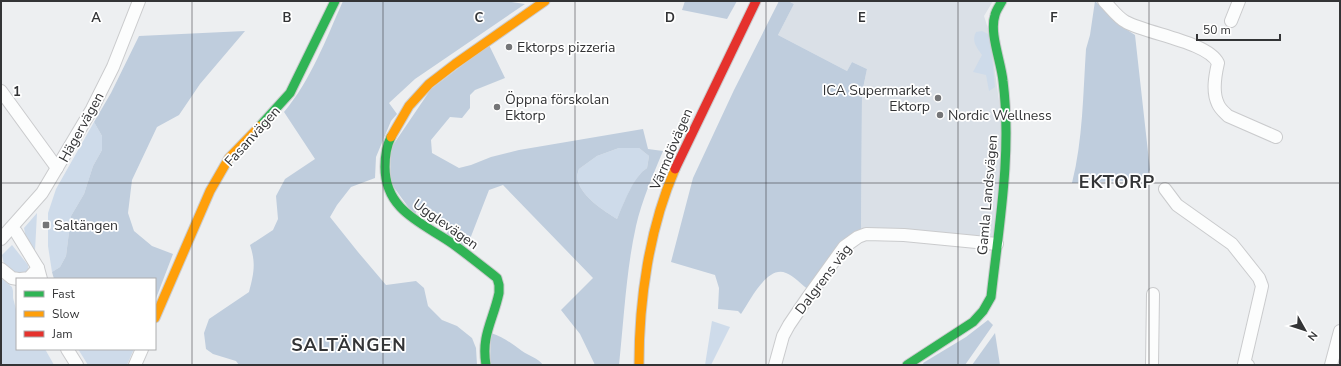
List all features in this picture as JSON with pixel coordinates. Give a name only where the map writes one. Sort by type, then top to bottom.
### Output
[{"type":"street","name":"Hägervägen","points":[[1,239],[42,192],[92,109],[128,32],[139,1]]},
{"type":"street","name":"Fasanvägen","points":[[156,316],[210,191],[229,158],[273,113],[290,93],[335,1]]},
{"type":"street","name":"Ugglevägen","points":[[486,365],[484,346],[498,296],[497,278],[453,244],[426,228],[400,208],[388,187],[385,174],[387,145],[409,106],[429,84],[545,1]]},
{"type":"street","name":"Värmdövägen","points":[[639,365],[642,295],[657,226],[671,178],[756,1]]},
{"type":"street","name":"Gamla Landsvägen","points":[[907,365],[973,322],[983,311],[991,297],[1006,168],[1007,132],[1003,80],[993,27],[995,14],[1002,1]]},
{"type":"street","points":[[1104,1],[1125,22],[1200,48],[1212,55],[1218,63],[1215,79],[1215,92],[1218,104],[1222,110],[1228,116],[1276,137]]},
{"type":"street","points":[[1232,21],[1239,1]]},
{"type":"street","points":[[1,91],[57,168]]},
{"type":"street","points":[[1165,189],[1177,205],[1232,244],[1261,282],[1262,286],[1245,365]]},
{"type":"street","points":[[11,228],[16,232],[39,274],[29,278]]},
{"type":"street","name":"Dalgrens väg","points":[[775,365],[783,336],[789,325],[844,247],[858,237],[866,234],[997,244]]},
{"type":"street","points":[[1,268],[12,278],[16,279]]},
{"type":"street","points":[[1152,365],[1153,294]]},
{"type":"street","points":[[1331,365],[1340,331]]},
{"type":"street","points":[[68,350],[76,365]]},
{"type":"street","points":[[135,365],[142,350]]},
{"type":"shaded area","points":[[343,1],[505,1],[525,4],[415,79],[389,103],[397,114],[391,121],[376,157],[375,178],[351,187],[330,217],[386,285],[416,281],[424,288],[428,306],[442,320],[457,326],[472,338],[476,348],[477,365],[239,365],[236,361],[213,354],[206,349],[204,333],[209,319],[249,292],[254,268],[250,245],[273,230],[278,219],[276,196],[285,179],[315,159],[284,112],[294,100],[310,73]]},
{"type":"shaded area","points":[[685,1],[737,1],[727,19],[682,10]]},
{"type":"shaded area","points":[[779,1],[788,1],[794,4],[778,35],[847,71],[852,62],[867,69],[862,93],[861,229],[809,290],[789,274],[779,272],[772,274],[754,293],[741,314],[738,311],[718,309],[719,288],[715,275],[671,262],[693,178],[734,90]]},
{"type":"shaded area","points":[[788,1],[993,1],[984,16],[990,35],[1003,130],[995,241],[861,229],[862,93],[867,69],[852,62],[847,71],[778,35],[794,4]]},
{"type":"shaded area","points":[[1095,1],[1118,24],[1135,35],[1150,170],[1144,180],[1072,183],[1076,167],[1080,133],[1086,49],[1090,35]]},
{"type":"shaded area","points":[[245,31],[200,84],[179,115],[157,127],[132,180],[128,213],[134,231],[152,246],[173,254],[156,298],[156,278],[54,278],[52,272],[60,267],[66,256],[71,216],[84,194],[93,166],[102,150],[102,136],[94,122],[111,93],[139,36]]},
{"type":"shaded area","points":[[982,31],[990,35],[995,87],[989,91],[986,75],[973,72],[982,55],[975,44],[974,38],[976,32]]},
{"type":"shaded area","points":[[489,45],[505,78],[475,90],[470,95],[470,108],[462,118],[450,117],[431,140],[432,153],[459,168],[491,157],[519,150],[643,129],[648,149],[663,151],[638,216],[628,278],[619,365],[595,365],[580,334],[561,310],[593,278],[503,185],[489,190],[470,239],[463,248],[445,236],[451,227],[420,207],[414,215],[390,182],[391,148],[431,89]],"holes":[[[619,148],[639,148],[649,156],[647,168],[633,184],[617,219],[594,203],[584,193],[577,180],[577,175],[579,169],[597,156]]]},
{"type":"shaded area","points":[[94,122],[102,136],[102,150],[93,166],[84,194],[71,216],[66,256],[60,267],[52,272],[48,246],[48,213],[56,189]]},
{"type":"shaded area","points":[[619,148],[639,148],[649,156],[647,168],[633,184],[617,219],[600,208],[584,193],[577,180],[577,177],[579,169],[597,156]]},
{"type":"shaded area","points":[[37,213],[35,251],[22,235],[25,233],[24,228]]},
{"type":"shaded area","points":[[12,245],[28,265],[29,271],[27,274],[16,274],[4,264],[2,255]]},
{"type":"shaded area","points":[[1,278],[12,287],[13,291],[16,309],[16,350],[46,350],[54,365],[1,365]]},
{"type":"shaded area","points":[[988,320],[993,325],[965,365],[924,365],[923,363],[966,337]]},
{"type":"shaded area","points":[[712,321],[730,327],[711,365],[705,365]]},
{"type":"shaded area","points":[[491,333],[508,341],[543,365],[490,365]]},
{"type":"shaded area","points":[[995,333],[1000,365],[972,365]]},
{"type":"shaded area","points":[[79,350],[134,350],[127,365],[88,365]]},
{"type":"traffic: fast","points":[[260,126],[290,93],[335,1]]},
{"type":"traffic: fast","points":[[907,365],[973,322],[983,311],[991,297],[1001,216],[1005,162],[1006,135],[1003,81],[993,30],[997,9],[1002,1]]},
{"type":"traffic: fast","points":[[391,137],[385,159],[387,182],[391,195],[399,205],[418,222],[453,244],[497,278],[499,293],[486,336],[486,365]]},
{"type":"traffic: slow","points":[[391,137],[409,106],[429,84],[545,1]]},
{"type":"traffic: slow","points":[[156,316],[210,191],[229,158],[260,126]]},
{"type":"traffic: slow","points":[[639,365],[639,340],[647,265],[658,216],[675,169]]},
{"type":"traffic: jam","points":[[675,169],[756,1]]},
{"type":"place","name":"Ektorps pizzeria","points":[[509,47]]},
{"type":"place","name":"ICA Supermarket Ektorp","points":[[938,98]]},
{"type":"place","name":"Öppna förskolan Ektorp","points":[[497,107]]},
{"type":"place","name":"Nordic Wellness","points":[[940,115]]},
{"type":"place","name":"Saltängen","points":[[46,225]]},
{"type":"district","name":"EKTORP","points":[[1117,182]]},
{"type":"district","name":"SALTÄNGEN","points":[[349,345]]}]
